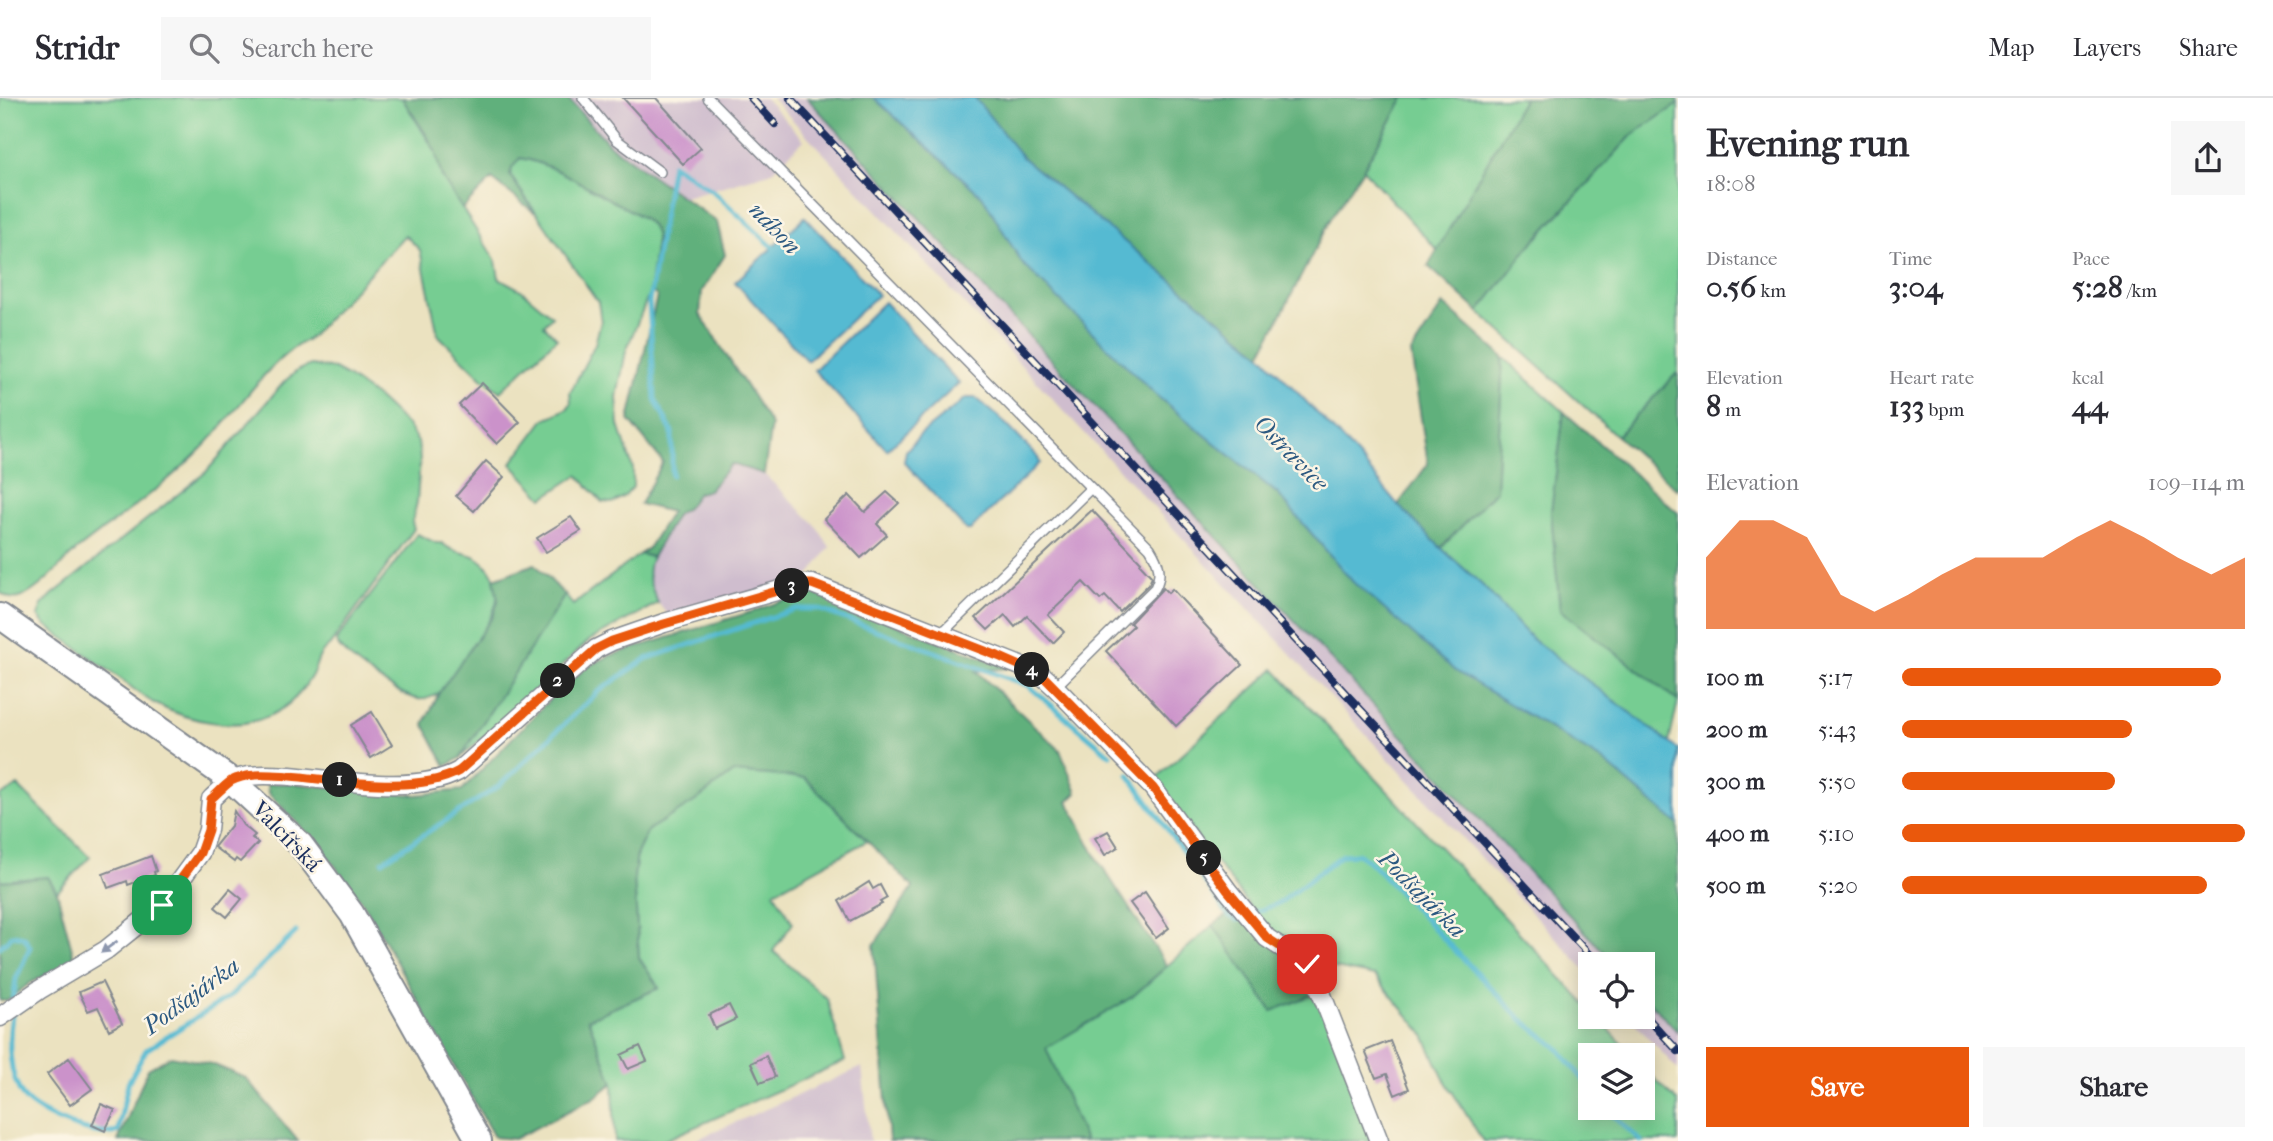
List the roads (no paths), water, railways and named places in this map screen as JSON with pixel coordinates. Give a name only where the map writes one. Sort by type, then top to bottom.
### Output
[{"type":"main road","name":"Valcířská","points":[[0,617],[232,781],[300,844],[352,914],[479,1141]]},
{"type":"street","points":[[2,1016],[106,950],[162,905],[200,853],[208,830],[211,799],[232,781],[265,774],[398,784],[431,783],[446,779],[459,771],[596,649],[664,624],[801,584],[812,584],[1028,668],[1055,687],[1153,788],[1267,938],[1307,964],[1322,995],[1379,1141]]},
{"type":"lane","points":[[583,98],[617,140],[660,172]]},
{"type":"lane","points":[[708,98],[1150,548],[1159,566],[1158,581],[1148,596],[1055,687]]},
{"type":"lane","points":[[941,634],[1091,488]]},
{"type":"water","name":"Ostravice","points":[[874,98],[975,98],[1023,158],[1261,354],[1357,455],[1398,505],[1482,585],[1531,638],[1678,749],[1678,824],[1602,760],[1454,670],[1353,582],[1278,494],[1157,396],[1022,263],[983,197]]},
{"type":"water","points":[[805,217],[878,295],[807,361],[735,282]]},
{"type":"water","points":[[884,302],[959,383],[887,450],[814,370]]},
{"type":"water","points":[[966,398],[976,398],[1000,418],[1037,456],[1040,463],[970,530],[966,530],[904,462],[906,451],[920,435]]},
{"type":"waterway","name":"náhon","points":[[672,475],[672,432],[655,399],[649,302],[672,164],[714,192],[778,252]]},
{"type":"waterway","name":"Podšajárka","points":[[383,861],[499,786],[598,692],[646,659],[796,609],[818,609],[1029,686],[1110,755]]},
{"type":"waterway","name":"Podšajárka","points":[[1129,775],[1229,916],[1237,920],[1244,917]]},
{"type":"waterway","name":"Podšajárka","points":[[1253,913],[1279,903],[1342,855],[1358,854],[1371,863],[1520,1018],[1558,1048],[1578,1073]]},
{"type":"waterway","name":"Podšajárka","points":[[12,1015],[10,1058],[15,1079],[24,1098],[42,1112],[70,1125],[98,1132],[118,1131],[128,1083],[146,1050],[230,996],[296,932]]},
{"type":"waterway","name":"Podšajárka","points":[[0,947],[13,935],[24,937],[30,947],[16,979],[13,1001]]},
{"type":"waterway","name":"Podšajárka","points":[[1618,1120],[1641,1141]]},
{"type":"railway","points":[[751,98],[775,124]]},
{"type":"railway","points":[[790,98],[1587,952]]},
{"type":"railway","points":[[1655,1026],[1678,1051]]}]
